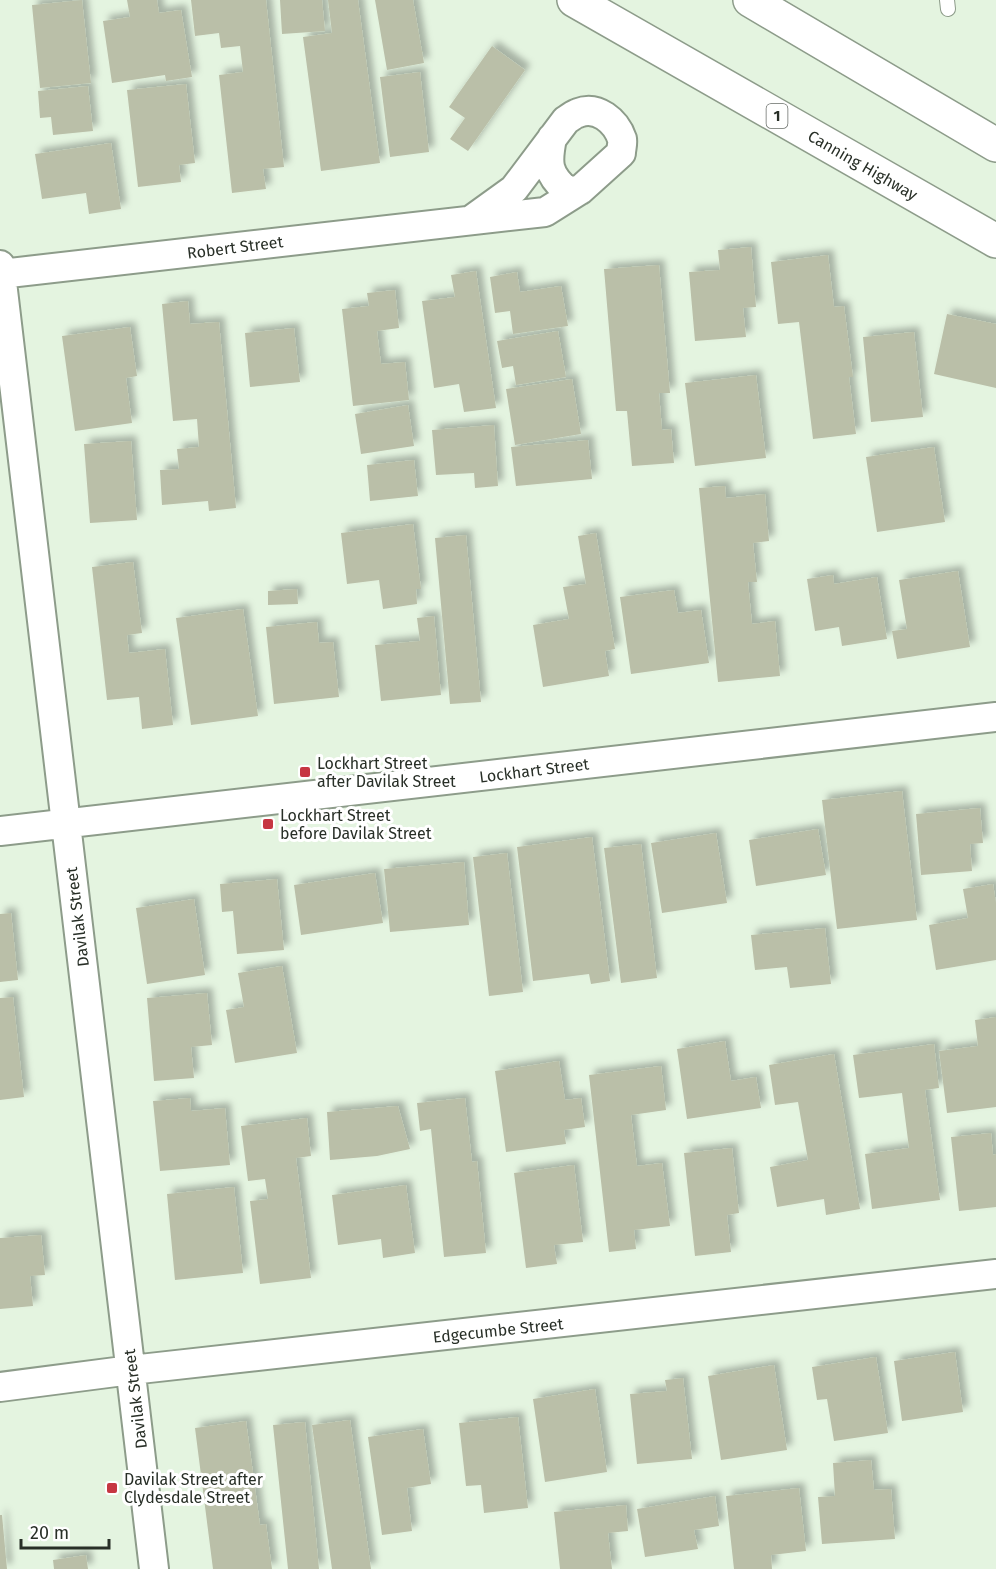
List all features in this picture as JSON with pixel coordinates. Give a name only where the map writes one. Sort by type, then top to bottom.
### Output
[{"type":"highway","name":"Canning Highway","points":[[574,0],[996,241]]},
{"type":"highway","points":[[750,0],[996,145]]},
{"type":"street","name":"Robert Street","points":[[0,271],[545,212],[580,190],[621,153],[622,140],[611,121],[600,113],[590,110],[577,113],[566,120],[514,189],[471,220]]},
{"type":"street","points":[[552,138],[549,156],[555,181],[567,191],[580,190]]},
{"type":"street","name":"Davilak Street","points":[[0,271],[154,1569]]},
{"type":"street","name":"Lockhart Street","points":[[0,831],[996,717]]},
{"type":"street","name":"Edgecumbe Street","points":[[0,1387],[131,1370],[996,1274]]},
{"type":"building","points":[[82,0],[91,83],[40,88],[32,5]]},
{"type":"building","points":[[127,0],[157,0],[159,13],[181,10],[192,77],[166,81],[165,75],[112,83],[103,21],[130,17]]},
{"type":"building","points":[[191,0],[266,0],[284,167],[263,169],[266,189],[232,193],[219,75],[243,72],[240,46],[221,48],[219,33],[195,36]]},
{"type":"building","points":[[280,0],[322,0],[325,31],[282,34]]},
{"type":"building","points":[[328,0],[358,0],[380,163],[321,171],[303,37],[332,33]]},
{"type":"building","points":[[375,0],[413,0],[424,63],[387,70]]},
{"type":"building","points":[[492,46],[525,70],[468,151],[450,139],[465,118],[449,107]]},
{"type":"building","points":[[420,72],[429,152],[390,157],[380,77]]},
{"type":"building","points":[[186,84],[195,163],[179,165],[181,182],[138,187],[127,90]]},
{"type":"building","points":[[88,86],[93,131],[53,135],[51,117],[40,118],[38,91]]},
{"type":"building","points":[[111,143],[121,209],[89,214],[86,193],[42,199],[35,154]]},
{"type":"building","points":[[751,247],[756,307],[743,308],[746,337],[695,341],[689,272],[720,270],[718,250]]},
{"type":"building","points":[[828,255],[834,307],[844,306],[853,377],[849,377],[856,434],[813,439],[799,322],[778,324],[771,262]]},
{"type":"building","points":[[659,265],[670,393],[659,393],[662,430],[671,429],[674,463],[632,466],[627,411],[616,411],[604,269]]},
{"type":"building","points":[[476,271],[496,408],[464,412],[459,384],[434,388],[422,301],[455,297],[451,275]]},
{"type":"building","points":[[517,272],[520,292],[561,286],[568,326],[513,334],[510,311],[495,313],[490,277]]},
{"type":"building","points":[[395,290],[399,328],[377,331],[381,364],[405,362],[409,400],[353,406],[342,309],[369,306],[367,293]]},
{"type":"building","points":[[188,301],[190,324],[219,322],[236,508],[209,511],[208,501],[162,505],[160,470],[179,469],[177,449],[199,447],[197,419],[173,421],[162,304]]},
{"type":"building","points":[[947,314],[996,324],[996,388],[934,374]]},
{"type":"building","points":[[130,327],[137,376],[126,378],[132,423],[75,431],[62,336]]},
{"type":"building","points":[[294,328],[300,382],[250,387],[245,333]]},
{"type":"building","points":[[558,331],[566,377],[516,385],[513,366],[502,368],[497,341]]},
{"type":"building","points":[[914,332],[923,417],[871,422],[863,337]]},
{"type":"building","points":[[756,375],[766,458],[695,466],[685,383]]},
{"type":"building","points":[[572,379],[581,434],[515,445],[506,389]]},
{"type":"building","points":[[408,405],[414,446],[361,454],[355,414]]},
{"type":"building","points":[[494,425],[498,486],[475,488],[474,473],[436,475],[432,430]]},
{"type":"building","points":[[588,440],[592,479],[516,486],[511,447]]},
{"type":"building","points":[[131,441],[137,520],[90,523],[84,444]]},
{"type":"building","points":[[934,447],[945,522],[877,532],[866,457]]},
{"type":"building","points":[[414,460],[418,496],[370,501],[367,465]]},
{"type":"building","points":[[725,486],[726,498],[765,494],[769,541],[753,543],[757,582],[748,582],[752,624],[775,621],[780,676],[718,682],[699,488]]},
{"type":"building","points":[[413,524],[421,589],[416,589],[417,604],[383,609],[379,580],[347,584],[341,533]]},
{"type":"building","points":[[596,533],[615,649],[605,651],[609,676],[543,687],[533,625],[569,619],[563,587],[586,584],[578,536]]},
{"type":"building","points":[[466,535],[481,702],[450,704],[435,538]]},
{"type":"building","points":[[133,562],[142,633],[127,635],[129,653],[165,649],[173,725],[142,729],[139,697],[107,700],[92,567]]},
{"type":"building","points":[[958,571],[970,647],[897,659],[892,631],[907,629],[899,580]]},
{"type":"building","points":[[833,575],[834,584],[877,577],[887,639],[842,646],[839,627],[815,631],[807,579]]},
{"type":"building","points":[[297,589],[298,604],[268,605],[268,591]]},
{"type":"building","points":[[674,590],[678,613],[701,610],[709,663],[631,674],[620,597]]},
{"type":"building","points":[[243,609],[258,716],[191,725],[176,618]]},
{"type":"building","points":[[434,616],[441,695],[381,701],[375,645],[420,641],[417,618]]},
{"type":"building","points":[[317,622],[319,643],[333,642],[339,697],[274,704],[266,627]]},
{"type":"building","points":[[902,791],[917,920],[837,929],[822,800]]},
{"type":"building","points":[[980,808],[983,843],[970,844],[972,871],[921,875],[916,814]]},
{"type":"building","points":[[818,829],[826,875],[756,886],[749,840]]},
{"type":"building","points":[[716,833],[727,903],[662,913],[651,843]]},
{"type":"building","points":[[592,837],[610,981],[591,984],[589,974],[533,981],[517,847]]},
{"type":"building","points":[[641,844],[657,978],[621,983],[604,848]]},
{"type":"building","points":[[507,853],[523,992],[489,996],[473,857]]},
{"type":"building","points":[[464,862],[469,925],[390,932],[384,869]]},
{"type":"building","points":[[375,873],[383,923],[301,935],[294,885]]},
{"type":"building","points":[[277,879],[284,950],[237,954],[233,911],[222,912],[220,884]]},
{"type":"building","points":[[993,884],[996,903],[996,960],[936,970],[929,925],[968,918],[963,889]]},
{"type":"building","points":[[194,899],[205,975],[147,984],[136,908]]},
{"type":"building","points":[[11,913],[18,980],[0,982],[0,914]]},
{"type":"building","points":[[825,928],[831,984],[790,988],[787,967],[755,970],[751,935]]},
{"type":"building","points":[[282,966],[297,1053],[235,1063],[226,1010],[244,1007],[238,973]]},
{"type":"building","points":[[207,993],[212,1045],[191,1047],[194,1078],[154,1081],[147,998]]},
{"type":"building","points":[[13,997],[24,1097],[0,1100],[0,998]]},
{"type":"building","points":[[996,1017],[996,1107],[947,1113],[939,1051],[978,1046],[975,1020]]},
{"type":"building","points":[[725,1041],[731,1081],[756,1077],[761,1108],[687,1119],[677,1049]]},
{"type":"building","points":[[934,1044],[939,1088],[925,1090],[940,1200],[872,1209],[865,1154],[909,1148],[902,1093],[859,1098],[853,1055]]},
{"type":"building","points":[[834,1054],[860,1209],[826,1215],[824,1199],[777,1207],[770,1167],[808,1160],[798,1102],[775,1105],[769,1065]]},
{"type":"building","points":[[559,1061],[565,1100],[581,1098],[585,1127],[564,1130],[566,1144],[506,1152],[495,1071]]},
{"type":"building","points":[[661,1066],[666,1110],[631,1115],[637,1166],[662,1163],[670,1226],[634,1230],[636,1249],[609,1252],[589,1075]]},
{"type":"building","points":[[190,1098],[191,1111],[225,1108],[230,1165],[160,1171],[153,1101]]},
{"type":"building","points":[[465,1098],[472,1162],[477,1161],[486,1253],[444,1257],[431,1129],[420,1131],[417,1103]]},
{"type":"building","points":[[398,1106],[410,1149],[377,1156],[330,1160],[327,1112]]},
{"type":"building","points":[[307,1118],[311,1156],[296,1158],[311,1278],[260,1284],[250,1201],[268,1199],[265,1179],[248,1181],[241,1126]]},
{"type":"building","points":[[991,1133],[993,1155],[996,1154],[996,1207],[959,1211],[951,1137]]},
{"type":"building","points":[[732,1148],[739,1213],[727,1215],[731,1252],[695,1256],[684,1153]]},
{"type":"building","points":[[574,1165],[583,1242],[554,1245],[557,1264],[526,1268],[514,1173]]},
{"type":"building","points":[[406,1185],[415,1253],[383,1258],[381,1239],[338,1245],[332,1195]]},
{"type":"building","points":[[234,1187],[243,1273],[175,1280],[167,1194]]},
{"type":"building","points":[[41,1235],[45,1275],[30,1276],[33,1306],[0,1309],[0,1238]]},
{"type":"building","points":[[955,1352],[963,1412],[902,1421],[894,1361]]},
{"type":"building","points":[[876,1357],[888,1433],[834,1441],[827,1399],[817,1400],[812,1367]]},
{"type":"building","points":[[774,1365],[787,1450],[721,1460],[708,1376]]},
{"type":"building","points":[[683,1378],[692,1459],[637,1464],[630,1394],[667,1391],[665,1380]]},
{"type":"building","points":[[595,1389],[607,1472],[545,1482],[533,1399]]},
{"type":"building","points":[[518,1417],[528,1508],[484,1513],[481,1485],[466,1486],[459,1423]]},
{"type":"building","points":[[350,1420],[371,1569],[332,1569],[312,1425]]},
{"type":"building","points":[[246,1421],[260,1525],[266,1524],[272,1569],[213,1569],[195,1428]]},
{"type":"building","points":[[305,1422],[319,1569],[288,1569],[273,1425]]},
{"type":"building","points":[[423,1429],[431,1484],[407,1488],[412,1531],[382,1535],[368,1437]]},
{"type":"building","points":[[871,1460],[874,1490],[891,1489],[895,1539],[822,1544],[818,1497],[835,1496],[833,1463]]},
{"type":"building","points":[[799,1488],[806,1551],[771,1555],[772,1569],[734,1569],[726,1496]]},
{"type":"building","points":[[715,1496],[719,1526],[694,1530],[698,1549],[645,1557],[637,1509]]},
{"type":"building","points":[[626,1505],[628,1531],[608,1533],[612,1569],[560,1569],[554,1512]]},
{"type":"building","points":[[0,1515],[2,1515],[7,1569],[0,1569]]},
{"type":"building","points":[[86,1555],[88,1569],[54,1569],[53,1560]]},
{"type":"place","name":"Lockhart Street after Davilak Street","points":[[305,772]]},
{"type":"place","name":"Lockhart Street before Davilak Street","points":[[268,824]]},
{"type":"place","name":"Davilak Street after Clydesdale Street","points":[[112,1488]]}]
